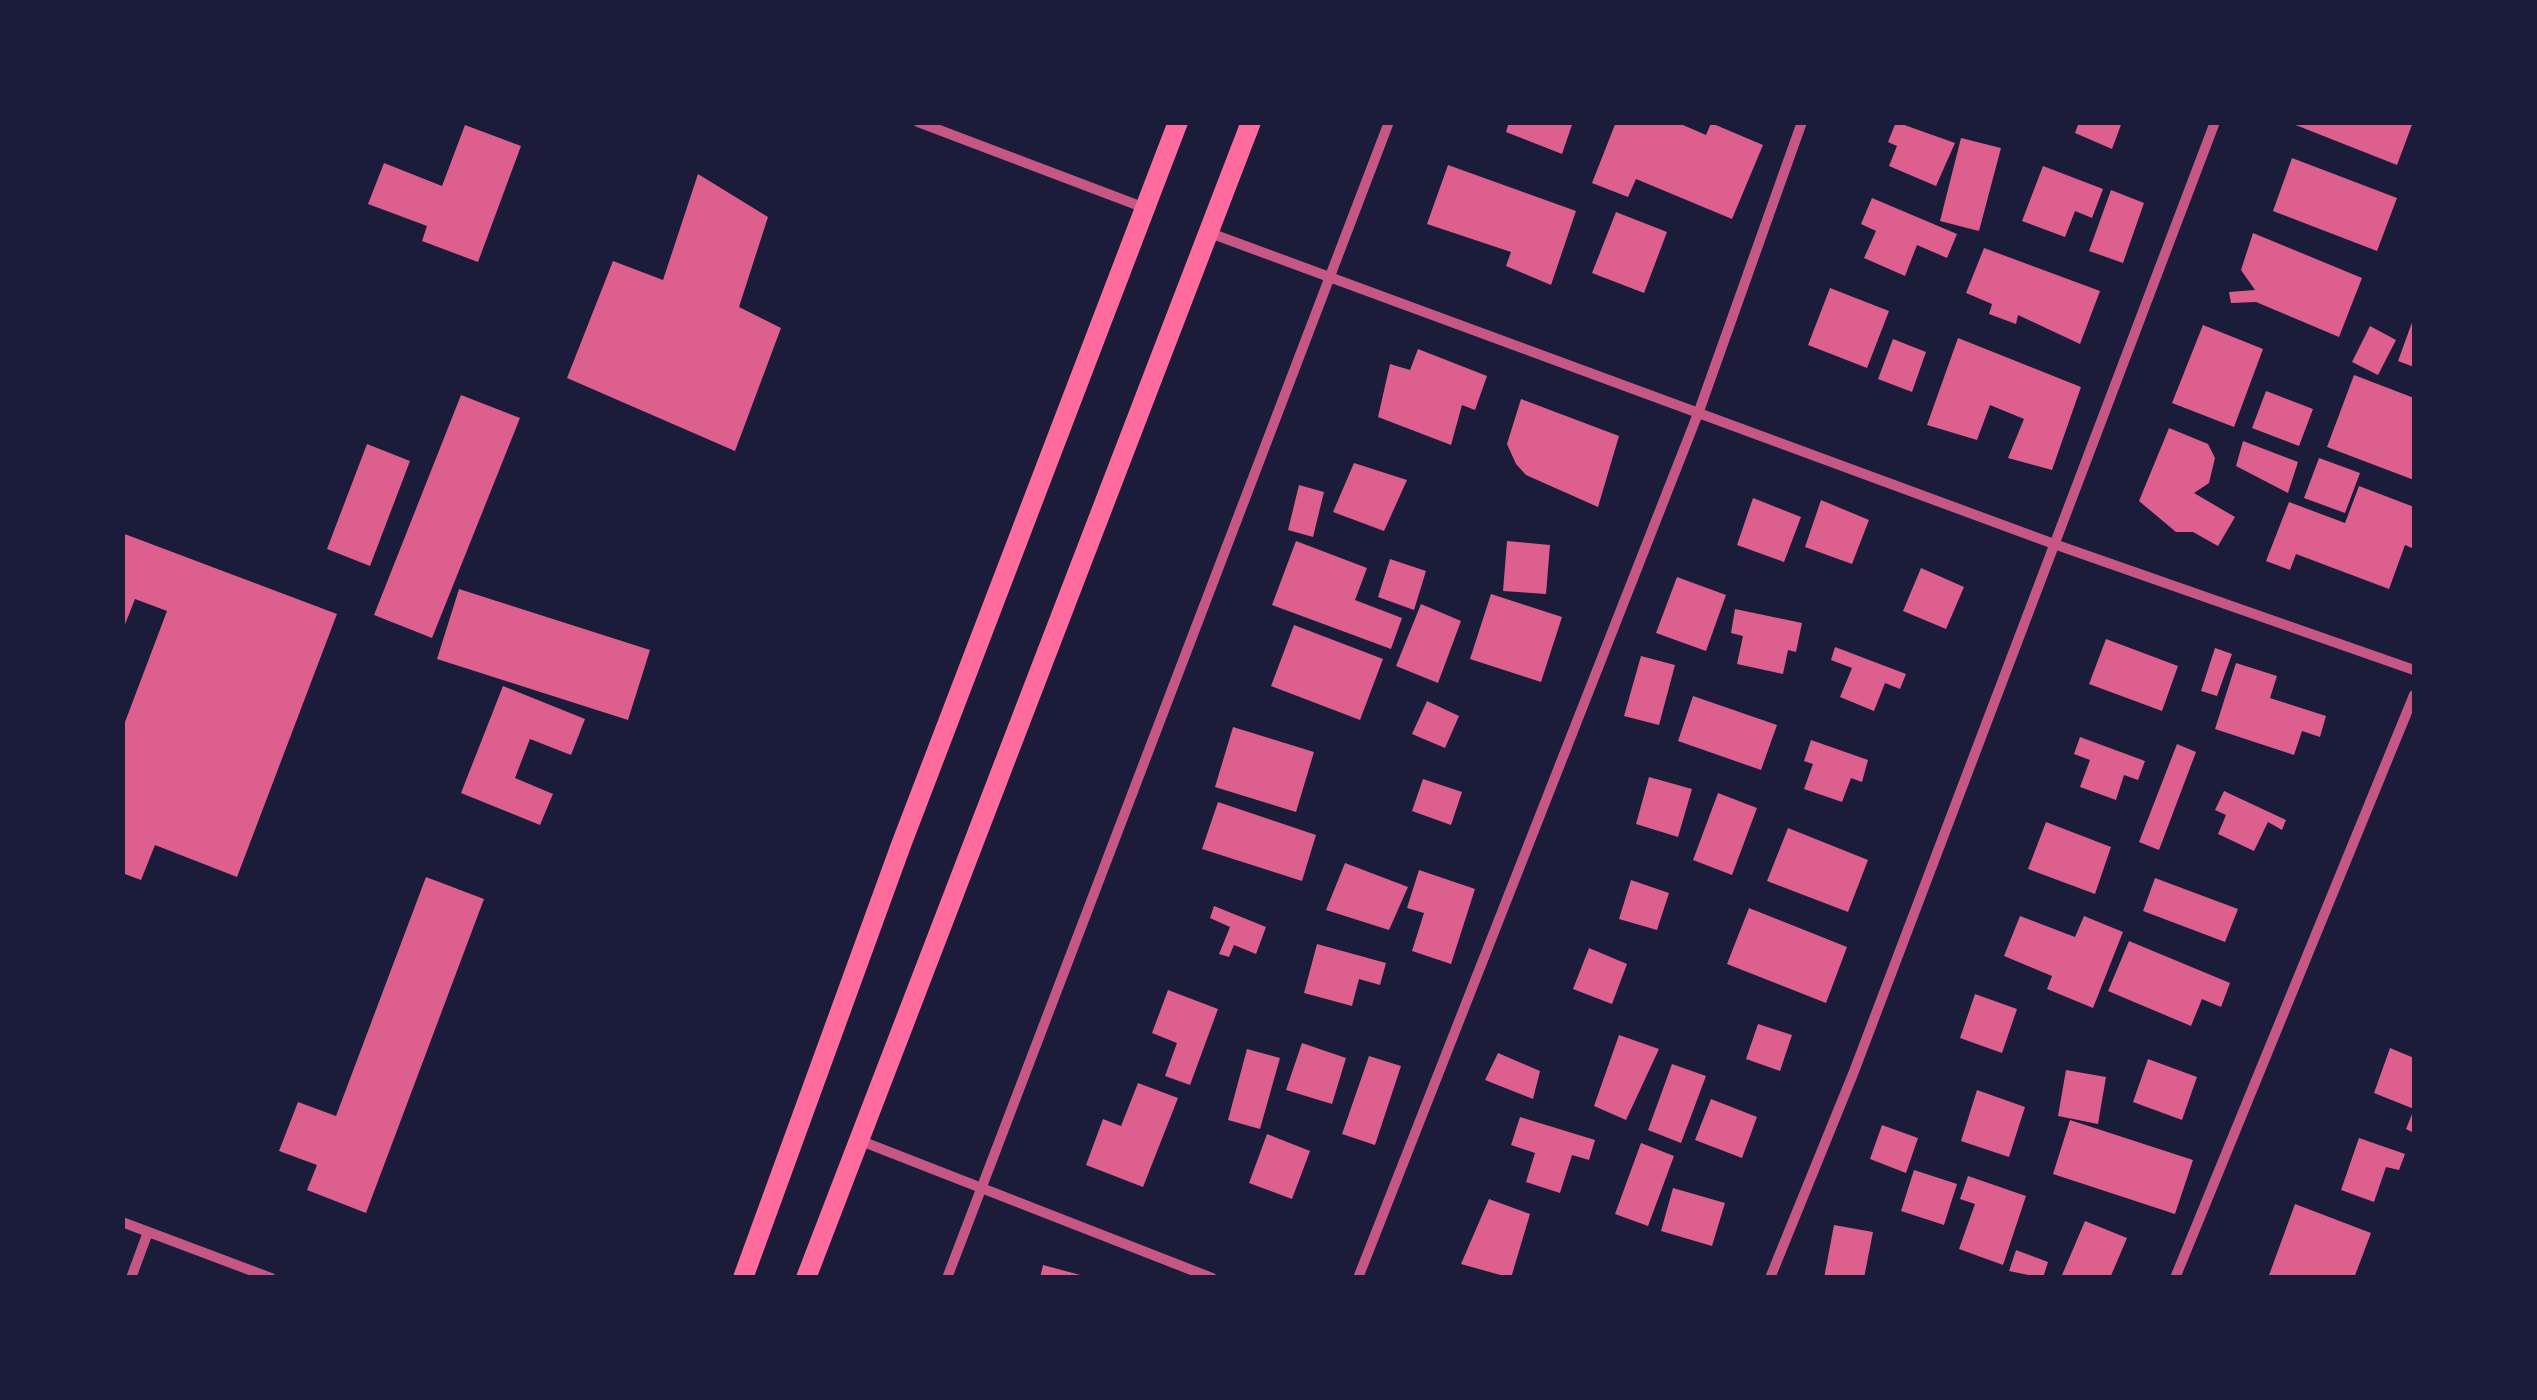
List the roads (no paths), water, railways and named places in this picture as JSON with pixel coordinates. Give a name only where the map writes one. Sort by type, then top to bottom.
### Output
[{"type":"main road","points":[[743,1278],[908,827],[1178,122]]},
{"type":"main road","points":[[806,1278],[856,1139],[1251,122]]},
{"type":"street","points":[[918,122],[1144,208]]},
{"type":"street","points":[[947,1278],[1389,122]]},
{"type":"street","points":[[1358,1278],[1699,411],[1802,122]]},
{"type":"street","points":[[1770,1278],[1853,1074],[2216,122]]},
{"type":"street","points":[[1210,232],[2054,544],[2414,670]]},
{"type":"street","points":[[2176,1278],[2414,694]]},
{"type":"street","points":[[856,1139],[1212,1278]]},
{"type":"street","points":[[122,1222],[271,1278]]},
{"type":"street","points":[[131,1278],[148,1232]]}]
